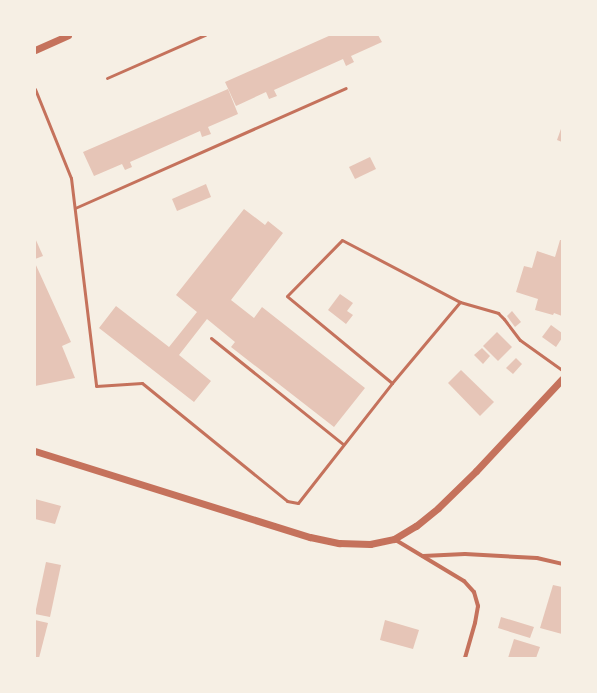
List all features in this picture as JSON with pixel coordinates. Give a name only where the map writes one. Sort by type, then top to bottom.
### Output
[{"type":"street","points":[[35,50],[58,37],[68,35]]},
{"type":"street","points":[[35,451],[310,537],[339,543],[370,544],[394,539],[416,526],[443,503],[476,471],[562,379]]},
{"type":"street","points":[[394,539],[464,581],[474,592],[478,606],[476,623],[464,658]]},
{"type":"street","points":[[423,556],[465,554],[537,558],[562,564]]},
{"type":"lane","points":[[107,78],[205,35]]},
{"type":"lane","points":[[74,208],[346,88]]},
{"type":"lane","points":[[35,89],[71,178],[96,386],[142,383],[287,501],[298,503],[342,444],[460,302]]},
{"type":"lane","points":[[392,383],[287,296],[342,240],[460,302],[498,313],[520,340],[562,370]]},
{"type":"lane","points":[[211,338],[342,444]]},
{"type":"building","points":[[331,35],[378,35],[382,42],[351,56],[354,62],[346,66],[343,59],[274,90],[277,96],[269,99],[266,92],[236,106],[225,82]]},
{"type":"building","points":[[228,89],[238,114],[208,127],[211,134],[202,137],[200,131],[130,162],[132,167],[125,170],[122,164],[94,176],[83,152]]},
{"type":"building","points":[[562,126],[562,142],[557,140]]},
{"type":"building","points":[[370,157],[376,169],[355,179],[349,167]]},
{"type":"building","points":[[206,184],[211,197],[177,211],[172,199]]},
{"type":"building","points":[[244,209],[265,225],[268,221],[283,233],[231,300],[254,318],[262,307],[365,388],[334,427],[231,347],[235,342],[207,319],[179,355],[211,381],[194,402],[99,328],[116,306],[169,347],[197,312],[176,295]]},
{"type":"building","points":[[35,238],[43,256],[35,259]]},
{"type":"building","points":[[560,240],[562,240],[562,316],[535,310],[538,299],[516,292],[524,266],[532,268],[537,251],[555,257]]},
{"type":"building","points":[[35,263],[71,342],[62,346],[75,378],[35,386]]},
{"type":"building","points":[[340,294],[353,303],[347,311],[353,315],[346,324],[328,310]]},
{"type":"building","points":[[512,311],[521,322],[515,327],[507,316]]},
{"type":"building","points":[[551,325],[562,333],[562,338],[556,347],[542,337]]},
{"type":"building","points":[[497,332],[512,347],[498,361],[483,346]]},
{"type":"building","points":[[482,348],[490,356],[483,364],[474,355]]},
{"type":"building","points":[[516,358],[522,364],[513,374],[506,368]]},
{"type":"building","points":[[461,370],[494,402],[480,416],[448,383]]},
{"type":"building","points":[[35,499],[61,506],[55,524],[35,519]]},
{"type":"building","points":[[46,562],[61,565],[50,617],[35,614]]},
{"type":"building","points":[[553,585],[562,587],[562,634],[540,628]]},
{"type":"building","points":[[501,617],[534,627],[530,638],[498,628]]},
{"type":"building","points":[[35,620],[48,623],[39,658],[35,658]]},
{"type":"building","points":[[385,620],[419,630],[413,649],[380,640]]},
{"type":"building","points":[[514,639],[540,647],[536,658],[508,658]]}]
